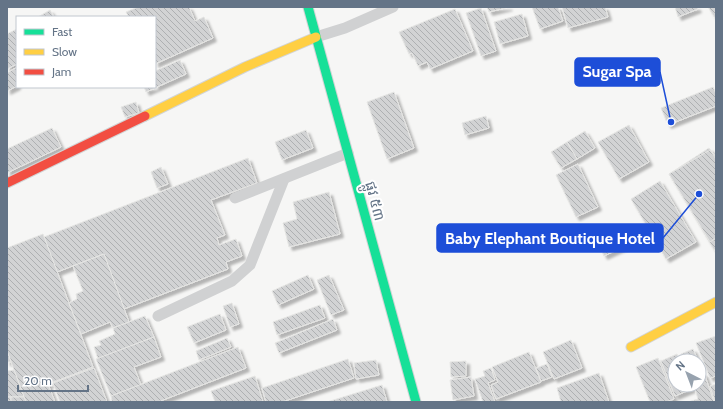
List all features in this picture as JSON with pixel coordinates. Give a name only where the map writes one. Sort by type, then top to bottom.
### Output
[{"type":"street","name":"ផ្លូវ ៥៣","points":[[308,7],[416,402]]},
{"type":"street","points":[[7,182],[37,169],[245,67],[316,37]]},
{"type":"street","points":[[632,347],[716,302]]},
{"type":"lane","points":[[316,37],[345,28],[393,7]]},
{"type":"lane","points":[[235,198],[348,154]]},
{"type":"lane","points":[[158,316],[232,281],[250,265],[284,179]]},
{"type":"building","points":[[138,7],[189,7],[195,21],[204,17],[213,38],[156,64],[156,16],[128,16],[126,12]]},
{"type":"building","points":[[487,7],[509,7],[489,12]]},
{"type":"building","points":[[532,7],[558,7],[563,21],[540,29]]},
{"type":"building","points":[[562,7],[605,7],[608,17],[568,28]]},
{"type":"building","points":[[675,7],[697,7],[698,9],[678,17]]},
{"type":"building","points":[[708,7],[716,7],[716,20]]},
{"type":"building","points":[[481,8],[496,51],[481,56],[466,13]]},
{"type":"building","points":[[455,9],[473,51],[430,69],[427,62],[418,66],[412,53],[409,54],[399,32]]},
{"type":"building","points":[[50,10],[53,16],[40,16]]},
{"type":"building","points":[[522,14],[528,36],[500,44],[494,22]]},
{"type":"building","points":[[16,30],[16,64],[7,69],[7,34]]},
{"type":"building","points":[[180,60],[186,74],[156,88],[156,71]]},
{"type":"building","points":[[16,68],[16,86],[7,91],[7,73]]},
{"type":"building","points":[[713,87],[716,94],[716,106],[668,125],[661,108]]},
{"type":"building","points":[[144,88],[155,88],[146,92]]},
{"type":"building","points":[[394,92],[414,148],[387,159],[367,102]]},
{"type":"building","points":[[136,102],[139,113],[125,117],[121,107]]},
{"type":"building","points":[[486,116],[489,128],[465,135],[462,123]]},
{"type":"building","points":[[629,125],[649,162],[619,179],[598,142]]},
{"type":"building","points":[[52,128],[61,147],[7,173],[7,149]]},
{"type":"building","points":[[306,130],[313,148],[282,160],[275,142]]},
{"type":"building","points":[[585,131],[595,148],[577,159],[567,142]]},
{"type":"building","points":[[567,142],[577,159],[561,168],[551,152]]},
{"type":"building","points":[[709,148],[716,157],[716,249],[714,250],[669,174]]},
{"type":"building","points":[[710,150],[716,159],[716,238],[710,242],[669,174]]},
{"type":"building","points":[[248,158],[257,183],[211,200],[225,235],[217,238],[219,245],[236,239],[242,256],[226,262],[228,269],[124,309],[104,254],[57,272],[44,237]]},
{"type":"building","points":[[578,164],[598,207],[576,217],[556,175]]},
{"type":"building","points":[[161,167],[168,184],[157,188],[151,172]]},
{"type":"building","points":[[660,181],[696,242],[666,259],[631,199]]},
{"type":"building","points":[[329,192],[340,234],[289,247],[283,223],[297,219],[293,202]]},
{"type":"building","points":[[623,225],[632,243],[604,256],[596,238]]},
{"type":"building","points":[[43,234],[93,367],[48,384],[55,402],[26,402],[7,351],[7,248]]},
{"type":"building","points":[[104,254],[129,322],[113,328],[110,322],[81,334],[69,303],[77,299],[76,294],[83,291],[73,266]]},
{"type":"building","points":[[308,275],[314,289],[278,305],[272,291]]},
{"type":"building","points":[[329,275],[344,310],[331,315],[317,280]]},
{"type":"building","points":[[232,303],[239,324],[230,327],[223,306]]},
{"type":"building","points":[[320,305],[325,318],[277,335],[273,322]]},
{"type":"building","points":[[220,314],[226,330],[194,343],[187,327]]},
{"type":"building","points":[[145,316],[154,337],[98,359],[94,347],[101,345],[99,341],[115,334],[113,328]]},
{"type":"building","points":[[333,319],[337,330],[279,353],[275,343]]},
{"type":"building","points":[[716,336],[716,376],[710,378],[707,370],[707,353],[700,353],[696,343]]},
{"type":"building","points":[[154,337],[161,357],[134,367],[141,385],[111,396],[96,359]]},
{"type":"building","points":[[227,338],[231,347],[199,360],[196,351]]},
{"type":"building","points":[[571,340],[582,368],[554,379],[543,352]]},
{"type":"building","points":[[238,347],[246,368],[158,402],[111,402],[111,396]]},
{"type":"building","points":[[693,349],[695,353],[683,353]]},
{"type":"building","points":[[7,351],[11,362],[7,362]]},
{"type":"building","points":[[529,352],[541,382],[496,399],[491,385],[498,382],[492,367]]},
{"type":"building","points":[[658,358],[667,381],[667,393],[672,393],[674,399],[666,402],[650,402],[636,367]]},
{"type":"building","points":[[667,358],[667,376],[661,361]]},
{"type":"building","points":[[348,359],[354,378],[282,402],[266,402],[262,388]]},
{"type":"building","points":[[376,360],[379,375],[356,379],[354,363]]},
{"type":"building","points":[[466,361],[466,376],[451,377],[450,362]]},
{"type":"building","points":[[547,364],[552,377],[541,381],[536,368]]},
{"type":"building","points":[[94,368],[107,402],[60,402],[53,383]]},
{"type":"building","points":[[491,368],[495,380],[488,383],[495,402],[483,402],[475,379],[485,376],[483,371]]},
{"type":"building","points":[[14,370],[24,397],[7,397],[7,371]]},
{"type":"building","points":[[599,373],[609,402],[561,402],[557,388]]},
{"type":"building","points":[[255,376],[263,402],[215,402],[211,391]]},
{"type":"building","points":[[471,377],[474,396],[453,400],[450,380]]},
{"type":"building","points":[[707,382],[714,402],[688,402],[698,399],[696,393],[707,393]]},
{"type":"building","points":[[716,384],[716,402],[715,402],[710,386]]},
{"type":"building","points":[[382,385],[387,402],[327,402]]},
{"type":"building","points":[[674,393],[682,393],[675,396]]},
{"type":"building","points":[[7,397],[11,397],[11,402],[7,402]]},
{"type":"building","points":[[11,397],[24,397],[26,402],[11,402]]},
{"type":"traffic: fast","points":[[308,7],[416,402]]},
{"type":"traffic: slow","points":[[145,116],[245,67],[316,37]]},
{"type":"traffic: slow","points":[[631,347],[716,302]]},
{"type":"traffic: jam","points":[[7,183],[145,116]]},
{"type":"place","name":"Sugar Spa","points":[[671,122]]},
{"type":"place","name":"Baby Elephant Boutique Hotel","points":[[699,194]]}]
